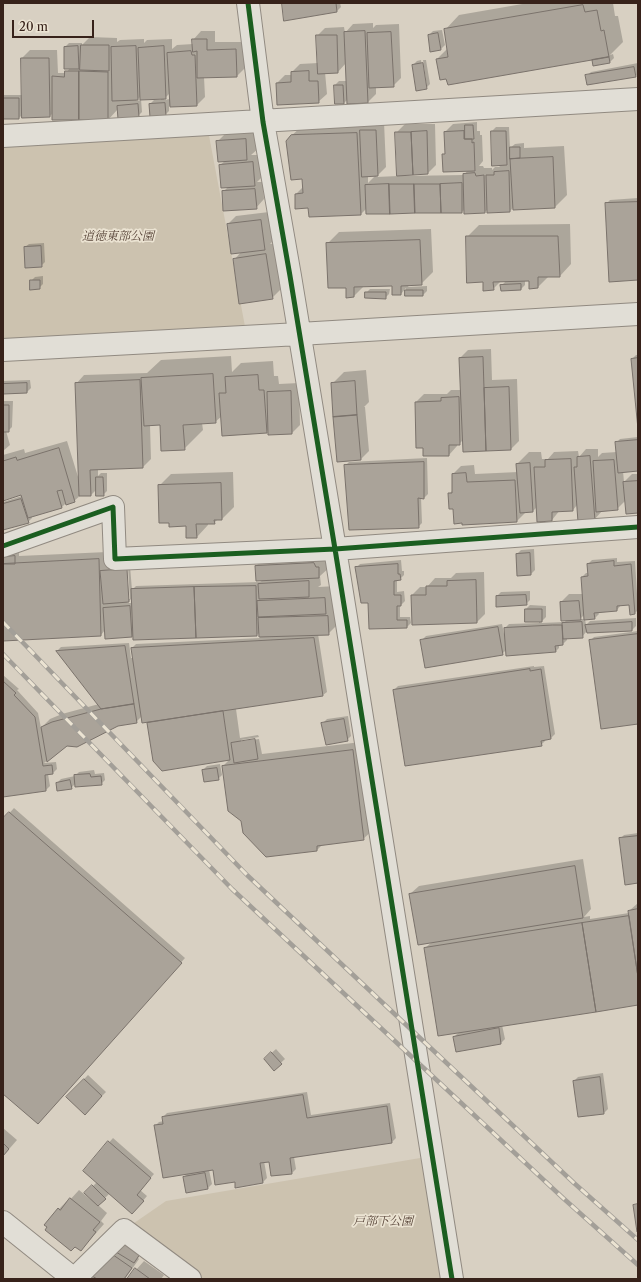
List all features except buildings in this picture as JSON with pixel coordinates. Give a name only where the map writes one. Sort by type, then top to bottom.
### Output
[{"type":"street","points":[[248,3],[263,122],[335,549],[452,1279]]},
{"type":"street","points":[[3,136],[638,99]]},
{"type":"street","points":[[3,350],[638,314]]},
{"type":"street","points":[[3,546],[113,507],[115,560],[335,549],[638,527]]},
{"type":"street","points":[[3,1222],[74,1279],[124,1230],[190,1279]]},
{"type":"green space","name":"道徳東部公園","points":[[207,125],[247,337],[3,350],[3,136]]},
{"type":"green space","name":"戸部下公園","points":[[432,1156],[452,1279],[190,1279],[124,1230],[166,1201]]},
{"type":"railway","points":[[3,622],[247,875],[574,1183],[638,1240]]},
{"type":"railway","points":[[3,654],[232,889],[563,1198],[638,1265]]},
{"type":"cycle path","points":[[248,3],[263,122],[335,549],[452,1279]]},
{"type":"cycle path","points":[[3,546],[113,507],[115,559],[335,549],[638,527]]}]
